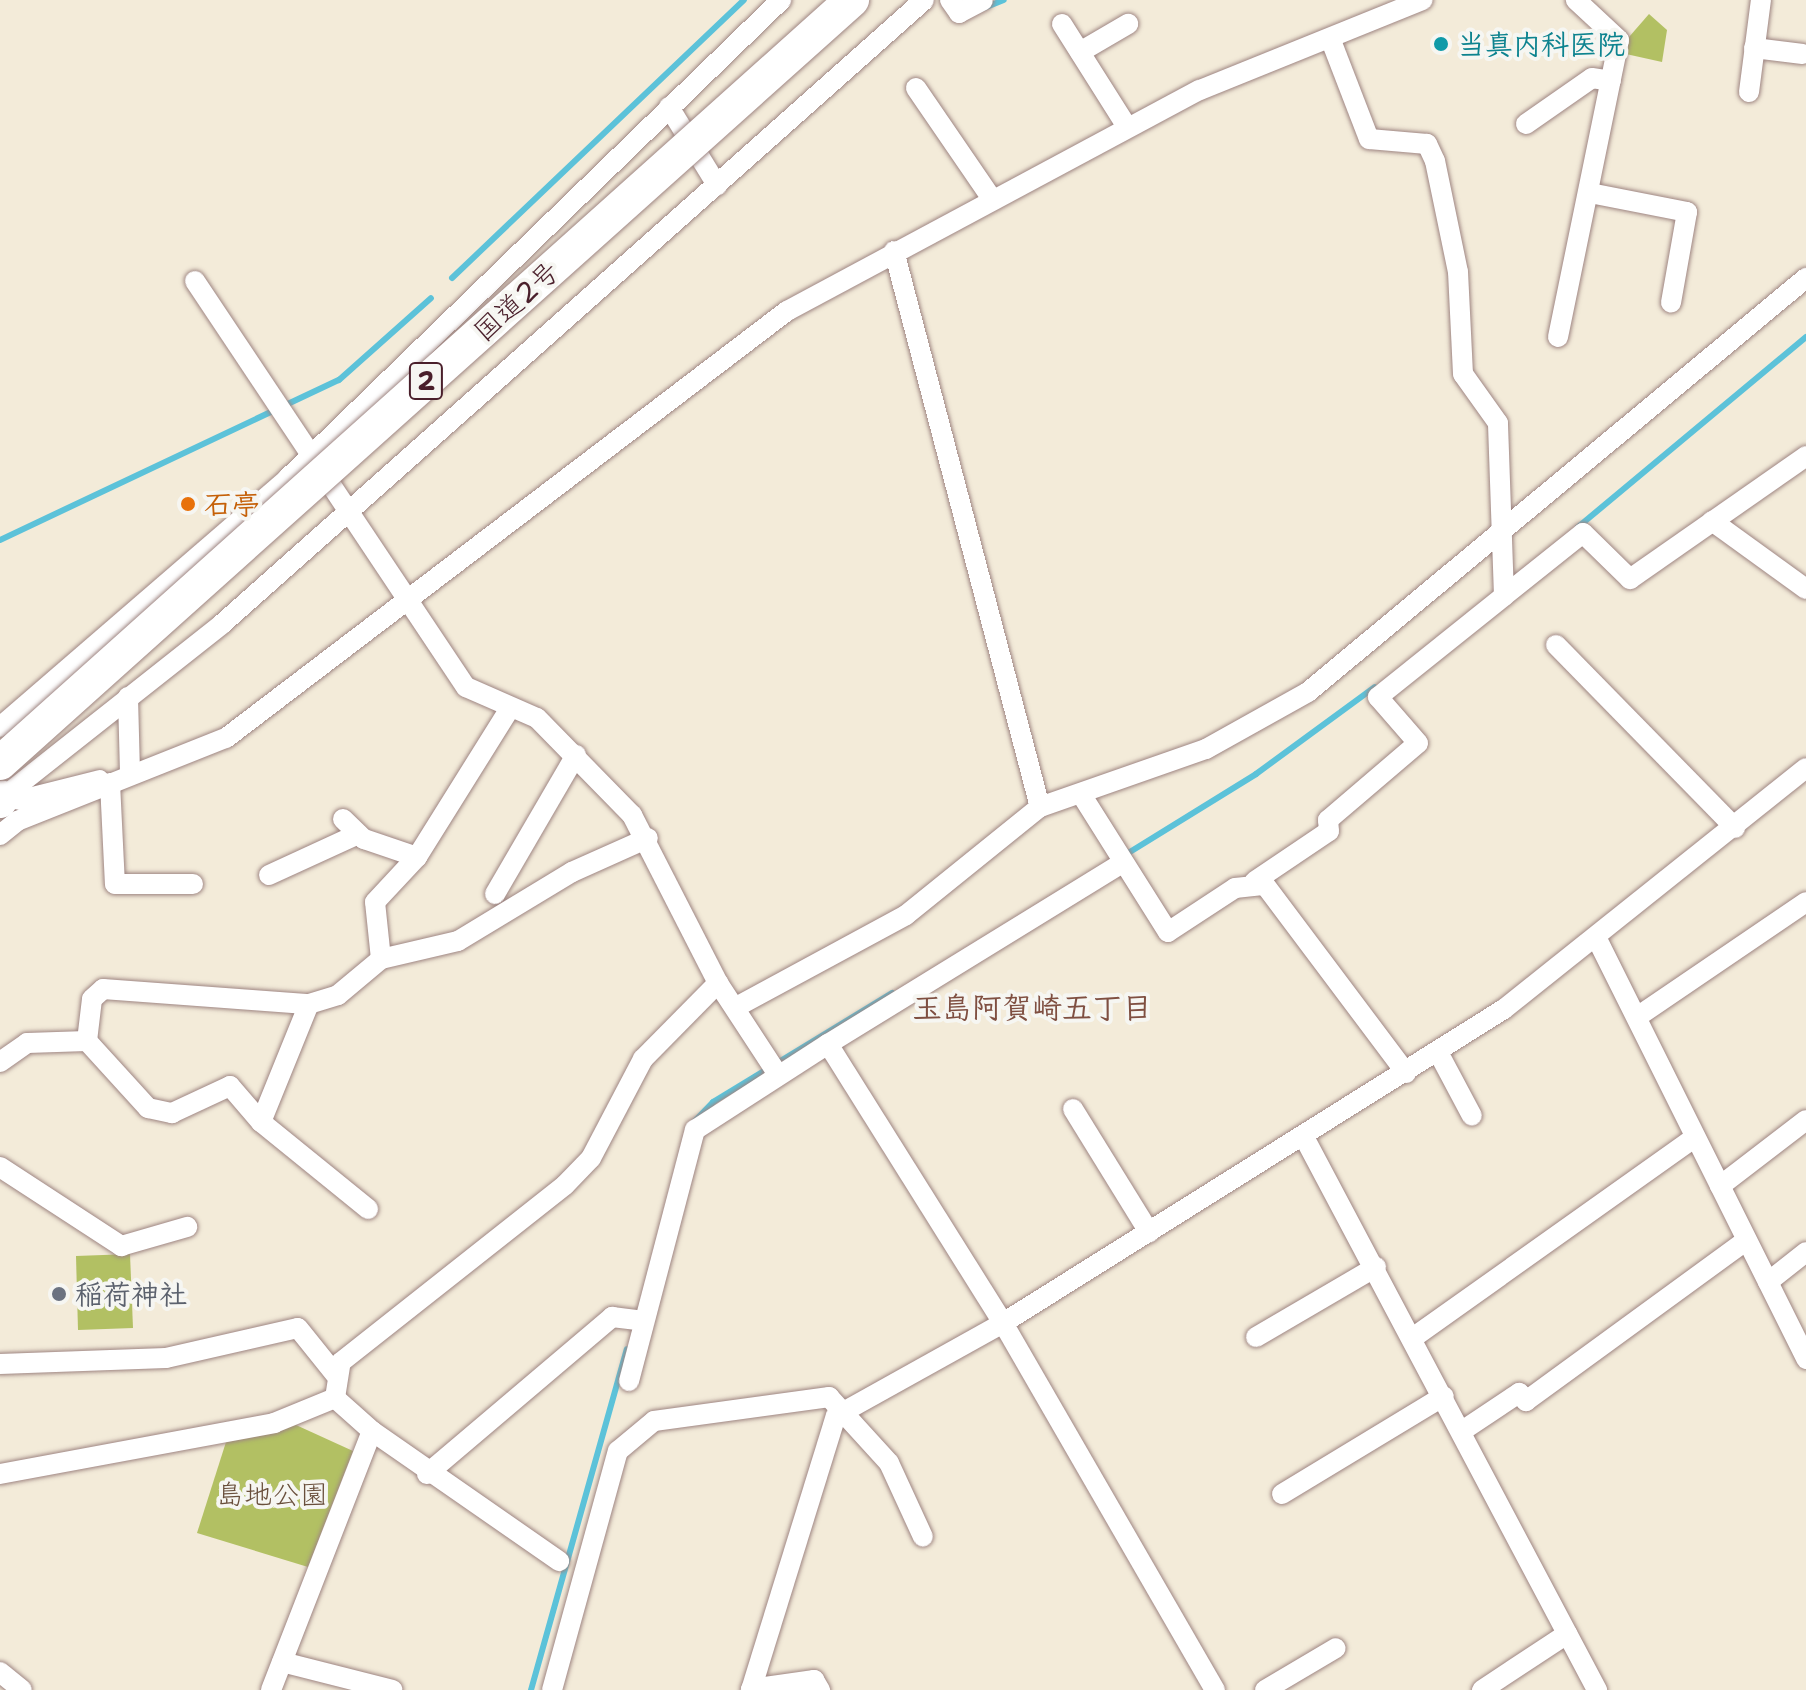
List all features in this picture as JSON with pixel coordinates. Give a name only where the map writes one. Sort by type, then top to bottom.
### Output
[{"type":"highway","name":"国道2号","points":[[0,763],[852,0]]},
{"type":"street","points":[[0,727],[311,452],[781,0]]},
{"type":"street","points":[[1,799],[128,697],[348,510],[924,0]]},
{"type":"street","points":[[950,0],[959,13],[983,0]]},
{"type":"street","points":[[0,835],[130,774],[226,738],[726,352],[894,251],[1127,127],[1423,0]]},
{"type":"street","points":[[1558,337],[1619,40],[1576,0]]},
{"type":"street","points":[[1749,92],[1761,0]]},
{"type":"street","points":[[1062,24],[1127,127]]},
{"type":"street","points":[[1080,52],[1128,24]]},
{"type":"street","points":[[1330,38],[1369,139],[1427,144],[1435,161],[1458,272],[1463,374],[1498,423],[1497,533],[1502,592]]},
{"type":"street","points":[[1754,48],[1803,54]]},
{"type":"street","points":[[1526,124],[1592,78],[1611,81]]},
{"type":"street","points":[[916,88],[992,199]]},
{"type":"street","points":[[669,107],[717,185]]},
{"type":"street","points":[[1590,193],[1687,212],[1671,303]]},
{"type":"street","points":[[894,251],[1040,807]]},
{"type":"street","points":[[738,1006],[906,915],[1040,807],[1206,749],[1276,713],[1806,278]]},
{"type":"street","points":[[195,281],[466,687],[537,718],[576,755],[648,838],[718,983],[738,1006],[774,1068]]},
{"type":"street","points":[[1081,794],[1121,864],[1168,932],[1255,881],[1329,831],[1328,820],[1418,743],[1378,697],[1502,592],[1583,533],[1630,579],[1806,456]]},
{"type":"street","points":[[1712,521],[1806,589]]},
{"type":"street","points":[[1556,645],[1735,828]]},
{"type":"street","points":[[128,697],[130,774]]},
{"type":"street","points":[[381,959],[375,902],[417,857],[510,708]]},
{"type":"street","points":[[495,894],[576,755]]},
{"type":"street","points":[[820,1690],[814,1680],[751,1690],[829,1424],[845,1411],[1003,1323],[1438,1052],[1598,941],[1806,768]]},
{"type":"street","points":[[1,799],[80,781],[110,783]]},
{"type":"street","points":[[110,783],[115,884],[193,884]]},
{"type":"street","points":[[343,819],[358,834],[417,857]]},
{"type":"street","points":[[269,875],[358,834]]},
{"type":"street","points":[[368,1209],[261,1122],[230,1086],[172,1113],[148,1108],[87,1041],[92,999],[103,989],[309,1004],[338,995],[381,959],[458,941],[648,838]]},
{"type":"street","points":[[629,1381],[638,1320],[695,1130],[774,1068],[828,1044],[1121,864]]},
{"type":"street","points":[[1255,881],[1406,1073]]},
{"type":"street","points":[[1637,1017],[1806,902]]},
{"type":"street","points":[[1598,941],[1768,1282],[1803,1344]]},
{"type":"street","points":[[559,1561],[427,1474],[372,1431],[335,1398],[335,1374],[351,1352],[565,1185],[591,1158],[643,1059],[718,983]]},
{"type":"street","points":[[261,1122],[309,1004]]},
{"type":"street","points":[[0,1062],[27,1043],[87,1041]]},
{"type":"street","points":[[828,1044],[1003,1323],[1215,1690]]},
{"type":"street","points":[[1438,1052],[1472,1116]]},
{"type":"street","points":[[1073,1109],[1149,1232]]},
{"type":"street","points":[[1720,1186],[1806,1120]]},
{"type":"street","points":[[1304,1137],[1414,1337],[1597,1690]]},
{"type":"street","points":[[1414,1337],[1695,1137]]},
{"type":"street","points":[[0,1167],[121,1246],[187,1227]]},
{"type":"street","points":[[1462,1431],[1519,1393],[1526,1401],[1747,1240]]},
{"type":"street","points":[[1768,1282],[1806,1252]]},
{"type":"street","points":[[1256,1337],[1376,1267]]},
{"type":"street","points":[[427,1474],[612,1317],[638,1320]]},
{"type":"street","points":[[0,1364],[166,1358],[298,1328],[335,1374]]},
{"type":"street","points":[[1282,1494],[1444,1396]]},
{"type":"street","points":[[552,1690],[618,1451],[633,1432],[654,1421],[829,1397],[845,1411],[871,1452],[889,1463],[923,1537]]},
{"type":"street","points":[[0,1474],[274,1423],[335,1398]]},
{"type":"street","points":[[271,1690],[372,1431]]},
{"type":"street","points":[[1482,1690],[1567,1634]]},
{"type":"street","points":[[1265,1690],[1336,1648]]},
{"type":"street","points":[[282,1662],[393,1690]]},
{"type":"street","points":[[0,1672],[22,1690]]},
{"type":"green space","points":[[1649,14],[1667,30],[1662,62],[1626,54],[1629,37]]},
{"type":"green space","points":[[130,1254],[133,1328],[78,1330],[76,1256]]},
{"type":"green space","name":"島地公園","points":[[296,1425],[353,1451],[308,1567],[197,1533],[226,1442]]},
{"type":"waterway","points":[[452,278],[744,0]]},
{"type":"waterway","points":[[974,12],[1004,0]]},
{"type":"waterway","points":[[0,540],[339,380],[431,298]]},
{"type":"waterway","points":[[1578,527],[1806,337]]},
{"type":"waterway","points":[[1125,855],[1256,774],[1375,687]]},
{"type":"waterway","points":[[689,1127],[713,1102],[892,993]]},
{"type":"waterway","points":[[531,1690],[627,1349]]},
{"type":"place","name":"当真内科医院","points":[[1441,44]]},
{"type":"place","name":"石亭","points":[[188,504]]},
{"type":"place","name":"稲荷神社","points":[[59,1294]]},
{"type":"district","name":"玉島阿賀崎五丁目","points":[[1032,1008]]}]
